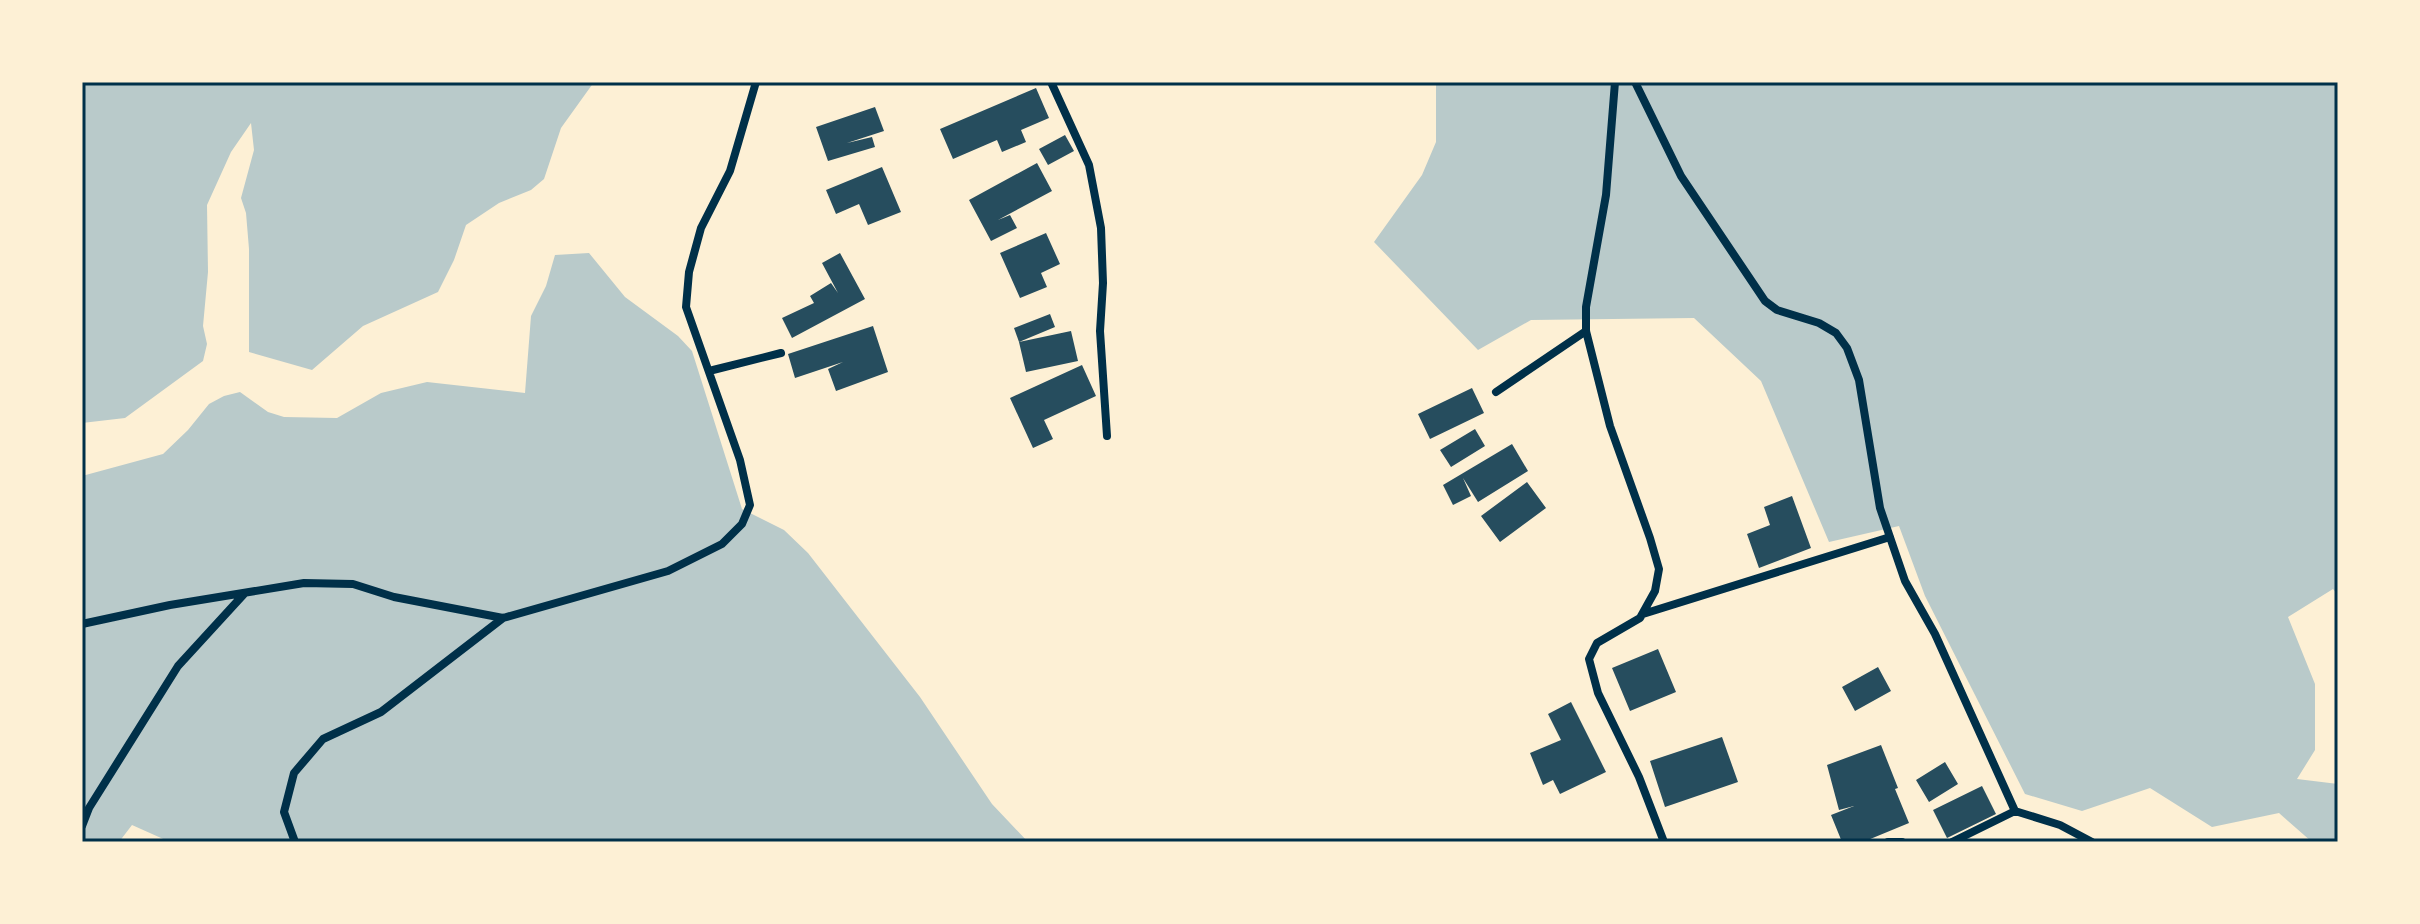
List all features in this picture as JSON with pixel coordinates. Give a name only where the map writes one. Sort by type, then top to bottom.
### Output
[{"type":"street","points":[[295,842],[284,812],[294,773],[323,739],[381,712],[503,618],[668,571],[722,544],[742,524],[750,505],[740,460],[686,307],[689,272],[701,228],[730,171],[756,82]]},
{"type":"street","points":[[1051,82],[1089,165],[1101,228],[1103,283],[1100,331],[1107,436]]},
{"type":"street","points":[[1615,82],[1606,195],[1586,307],[1586,331],[1610,426],[1659,569],[1655,591],[1640,618],[1597,643],[1589,659],[1598,693],[1639,777],[1664,842]]},
{"type":"street","points":[[1635,82],[1681,176],[1765,301],[1777,310],[1819,323],[1836,333],[1847,348],[1859,380],[1880,508],[1905,581],[1935,634],[1975,717],[1990,760],[2015,811]]},
{"type":"street","points":[[1496,392],[1586,331]]},
{"type":"street","points":[[709,371],[781,353]]},
{"type":"street","points":[[1642,614],[1890,537]]},
{"type":"street","points":[[82,624],[170,605],[304,583],[353,584],[394,597],[503,618]]},
{"type":"street","points":[[82,826],[89,808],[178,666],[244,593]]},
{"type":"street","points":[[1952,842],[2015,811],[2060,825],[2092,842]]},
{"type":"street","points":[[1888,842],[1902,842]]},
{"type":"shaded area","points":[[82,82],[594,82],[561,128],[544,179],[531,190],[499,203],[466,225],[454,260],[438,292],[363,326],[312,370],[249,352],[249,249],[246,213],[241,198],[254,150],[251,123],[231,152],[207,205],[208,272],[203,326],[207,344],[203,361],[125,418],[82,423]]},
{"type":"shaded area","points":[[1436,82],[2338,82],[2338,595],[2333,589],[2288,617],[2315,684],[2315,750],[2297,779],[2338,784],[2338,842],[2312,842],[2279,813],[2212,827],[2150,788],[2082,811],[2025,794],[1925,596],[1899,526],[1829,542],[1761,381],[1694,318],[1531,320],[1478,350],[1374,242],[1422,175],[1436,142]]},
{"type":"shaded area","points":[[589,253],[625,297],[678,336],[692,351],[742,509],[784,530],[808,553],[920,697],[992,804],[1028,842],[170,842],[132,825],[119,842],[82,842],[82,476],[163,454],[209,404],[240,392],[268,412],[284,417],[337,418],[381,393],[427,382],[525,393],[531,316],[546,286],[555,255]]},
{"type":"building","points":[[1036,88],[1049,118],[1021,130],[1026,142],[1002,152],[997,140],[953,159],[940,129]]},
{"type":"building","points":[[875,107],[884,131],[847,143],[872,137],[875,147],[828,161],[816,127]]},
{"type":"building","points":[[1065,135],[1074,151],[1048,165],[1039,149]]},
{"type":"building","points":[[1037,163],[1052,191],[998,220],[1010,215],[1017,228],[991,241],[969,200]]},
{"type":"building","points":[[882,167],[901,212],[868,225],[859,204],[836,214],[826,190]]},
{"type":"building","points":[[1046,233],[1060,264],[1041,273],[1047,287],[1020,298],[1000,253]]},
{"type":"building","points":[[840,253],[865,299],[792,338],[782,318],[814,303],[810,296],[831,283],[838,293],[822,263]]},
{"type":"building","points":[[1050,314],[1055,327],[1019,342],[1014,328]]},
{"type":"building","points":[[873,326],[888,372],[836,391],[828,369],[843,362],[795,378],[788,354]]},
{"type":"building","points":[[1071,331],[1078,361],[1026,372],[1019,342]]},
{"type":"building","points":[[1082,365],[1096,396],[1044,420],[1053,439],[1033,448],[1010,398]]},
{"type":"building","points":[[1472,388],[1484,413],[1430,439],[1418,414]]},
{"type":"building","points":[[1475,429],[1485,446],[1451,467],[1440,450]]},
{"type":"building","points":[[1512,444],[1528,471],[1478,502],[1463,478],[1471,496],[1453,505],[1443,485]]},
{"type":"building","points":[[1527,482],[1546,508],[1500,542],[1481,516]]},
{"type":"building","points":[[1792,496],[1811,548],[1759,568],[1747,534],[1770,525],[1764,507]]},
{"type":"building","points":[[1658,649],[1676,692],[1630,711],[1612,668]]},
{"type":"building","points":[[1878,667],[1891,691],[1855,711],[1842,687]]},
{"type":"building","points":[[1571,702],[1606,772],[1560,794],[1553,780],[1543,785],[1530,753],[1561,740],[1548,714]]},
{"type":"building","points":[[1722,737],[1738,782],[1665,807],[1650,761]]},
{"type":"building","points":[[1881,745],[1909,823],[1863,842],[1842,842],[1831,815],[1854,806],[1839,810],[1827,765]]},
{"type":"building","points":[[1945,762],[1958,784],[1929,802],[1916,780]]},
{"type":"building","points":[[1982,786],[1996,814],[1947,838],[1933,810]]}]
